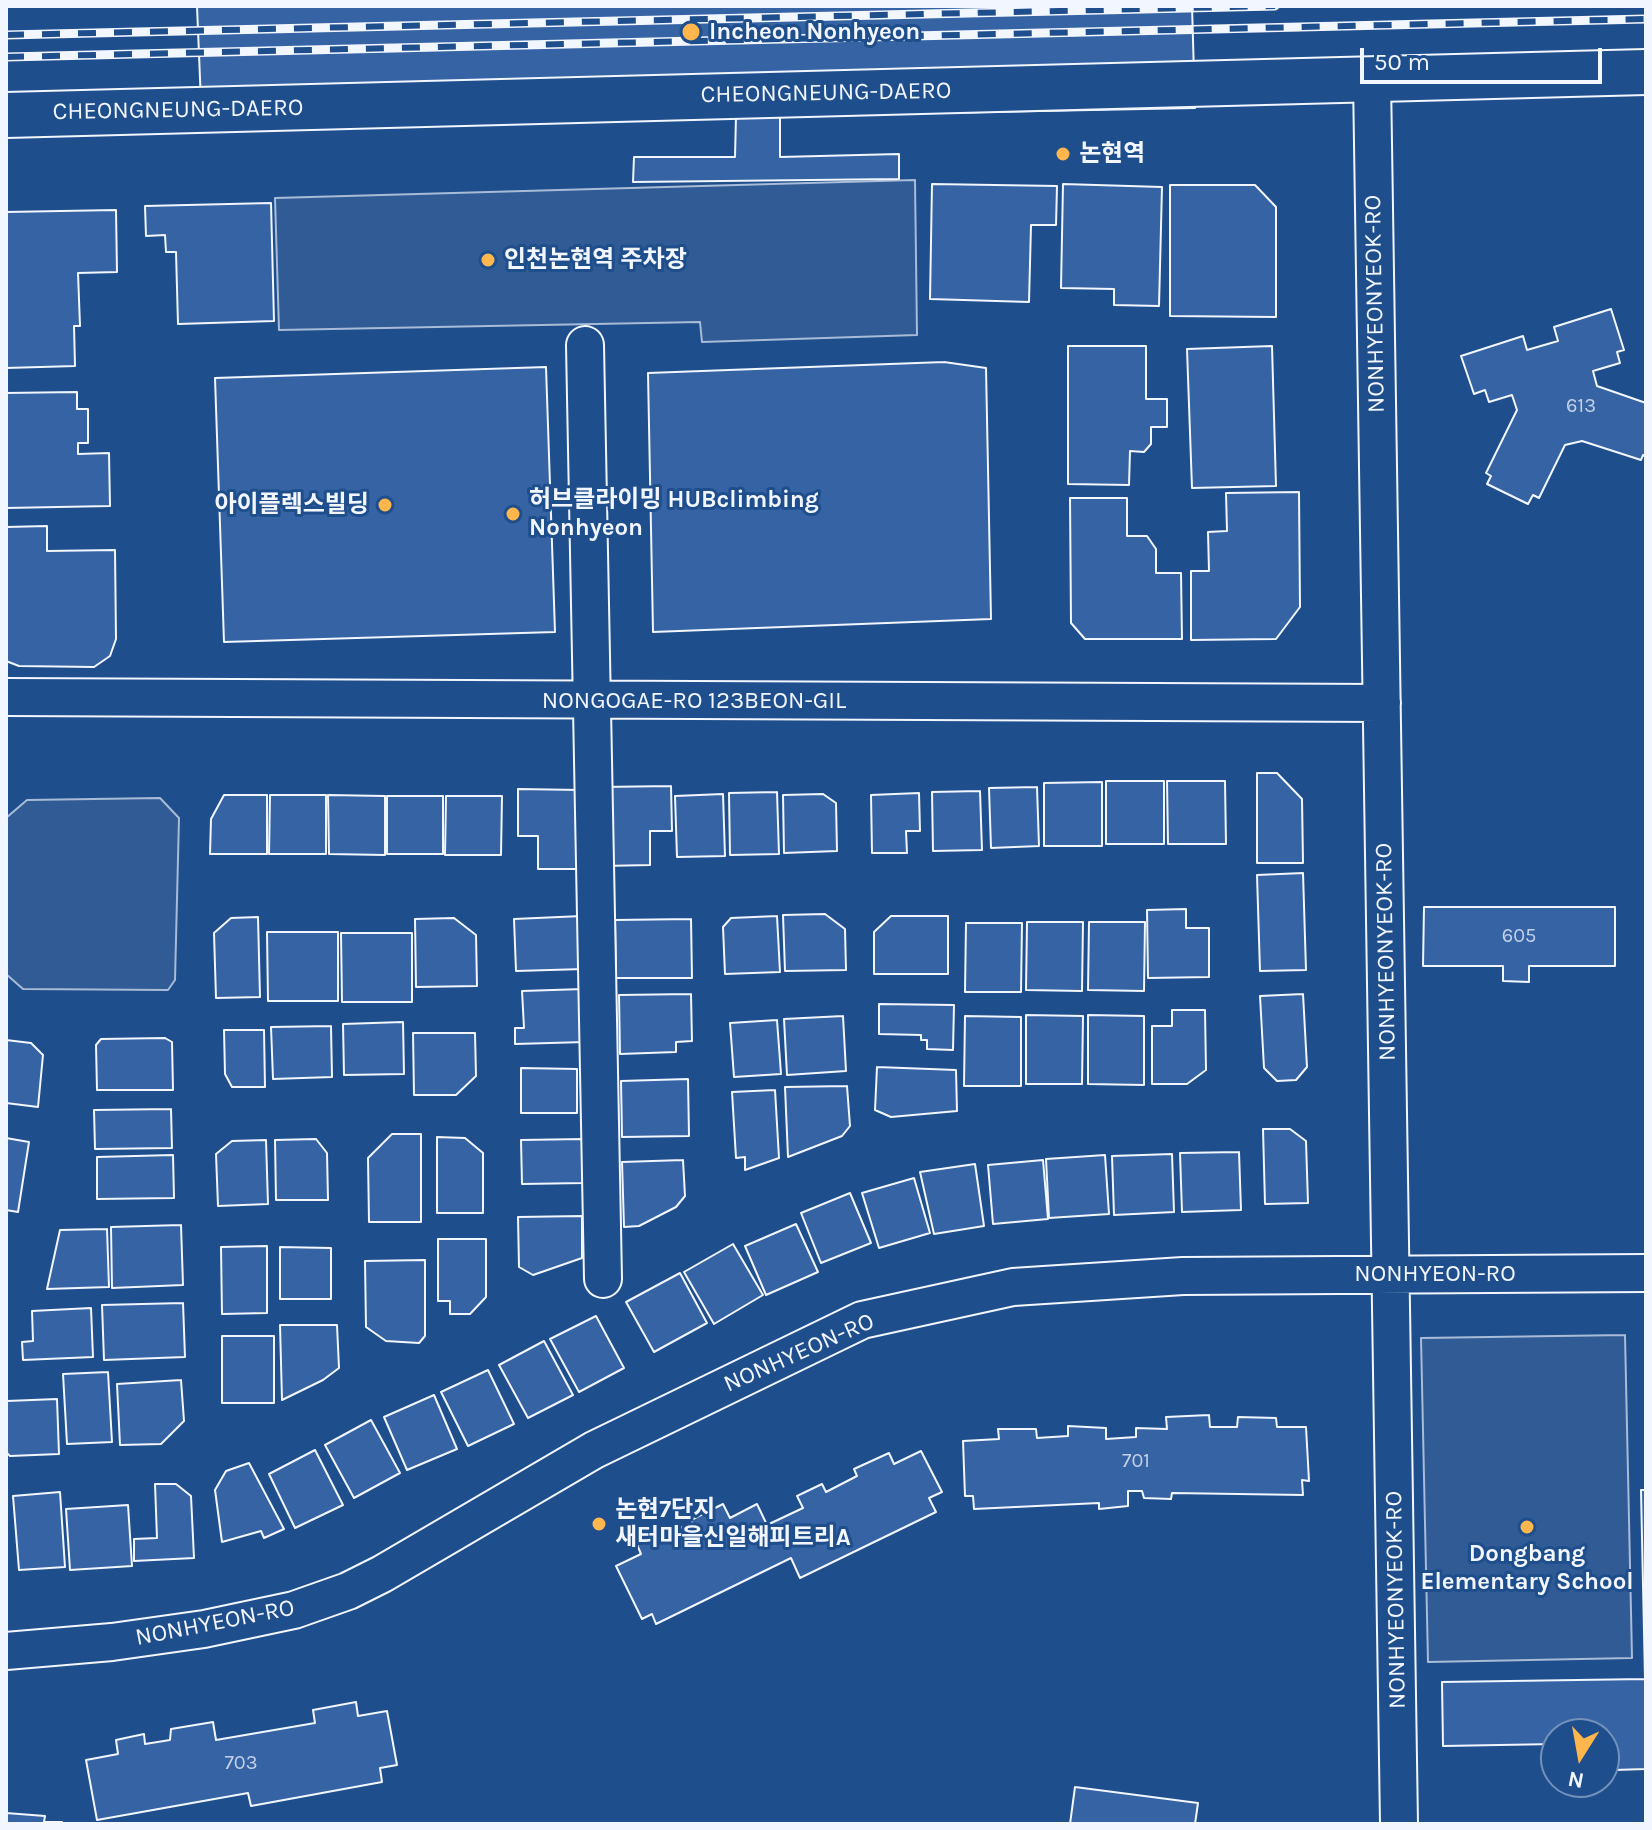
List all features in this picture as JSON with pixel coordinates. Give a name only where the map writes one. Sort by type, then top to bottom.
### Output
[{"type":"main road","name":"CHEONGNEUNG-DAERO","points":[[6,115],[1646,72]]},
{"type":"street","name":"NONHYEONYEOK-RO","points":[[1372,79],[1399,1824]]},
{"type":"street","points":[[585,345],[603,1279]]},
{"type":"street","name":"NONGOGAE-RO 123BEON-GIL","points":[[6,697],[1382,703]]},
{"type":"street","name":"NONHYEON-RO","points":[[6,1651],[112,1642],[204,1629],[294,1610],[348,1591],[594,1450],[862,1320],[1013,1287],[1183,1276],[1646,1273]]},
{"type":"shaded area","name":"인천논현역 주차장","points":[[915,180],[917,335],[702,342],[700,322],[279,330],[275,198]]},
{"type":"shaded area","points":[[160,798],[179,818],[175,980],[168,990],[23,989],[6,974],[6,818],[27,800]]},
{"type":"shaded area","points":[[1625,1335],[1632,1658],[1428,1662],[1421,1338]]},
{"type":"building","points":[[197,6],[1192,6],[1195,108],[780,116],[780,157],[899,154],[899,179],[633,182],[634,157],[735,157],[736,116],[202,127]]},
{"type":"building","points":[[932,184],[1057,186],[1056,225],[1031,225],[1029,302],[930,299]]},
{"type":"building","points":[[1063,184],[1162,187],[1159,306],[1114,305],[1114,289],[1061,288]]},
{"type":"building","points":[[1170,185],[1255,185],[1276,207],[1276,317],[1170,316]]},
{"type":"building","points":[[271,203],[274,321],[178,324],[176,252],[166,252],[165,235],[146,236],[145,206]]},
{"type":"building","points":[[116,210],[117,272],[78,273],[80,326],[74,326],[75,366],[6,368],[6,212]]},
{"type":"building","points":[[1611,309],[1624,350],[1617,352],[1620,363],[1593,371],[1597,386],[1646,403],[1646,456],[1643,455],[1641,460],[1582,441],[1565,445],[1539,498],[1533,495],[1528,504],[1487,484],[1491,476],[1486,473],[1517,410],[1512,395],[1489,402],[1485,390],[1474,394],[1461,356],[1523,336],[1527,350],[1558,341],[1554,327]]},
{"type":"building","points":[[1068,346],[1146,346],[1146,399],[1167,399],[1167,427],[1151,427],[1151,444],[1144,452],[1130,451],[1129,485],[1068,484]]},
{"type":"building","points":[[1272,346],[1276,486],[1192,488],[1187,349]]},
{"type":"building","points":[[944,362],[986,368],[991,619],[653,632],[648,373]]},
{"type":"building","name":"아이플렉스빌딩","points":[[546,367],[555,632],[224,642],[215,378]]},
{"type":"building","points":[[77,392],[77,409],[88,409],[88,443],[78,443],[78,454],[109,453],[110,506],[6,508],[6,393]]},
{"type":"building","points":[[1299,492],[1300,607],[1276,639],[1191,640],[1191,571],[1209,571],[1208,532],[1227,531],[1226,493]]},
{"type":"building","points":[[1070,498],[1127,498],[1127,536],[1147,536],[1156,549],[1156,573],[1181,573],[1182,639],[1085,639],[1071,623]]},
{"type":"building","points":[[47,526],[47,551],[115,550],[116,639],[110,656],[94,667],[19,666],[6,661],[6,527]]},
{"type":"building","points":[[1257,773],[1277,773],[1302,799],[1303,863],[1257,863]]},
{"type":"building","points":[[1106,781],[1164,781],[1164,844],[1106,844]]},
{"type":"building","points":[[1167,781],[1225,781],[1226,844],[1168,844]]},
{"type":"building","points":[[1102,782],[1102,846],[1044,846],[1044,783]]},
{"type":"building","points":[[671,786],[672,831],[650,831],[650,865],[603,866],[601,787]]},
{"type":"building","points":[[1037,787],[1039,846],[991,848],[989,788]]},
{"type":"building","points":[[518,789],[580,790],[580,869],[538,869],[538,836],[518,836]]},
{"type":"building","points":[[980,791],[982,850],[933,851],[932,792]]},
{"type":"building","points":[[777,792],[779,854],[730,855],[729,793]]},
{"type":"building","points":[[919,793],[920,831],[906,831],[907,853],[872,853],[871,795]]},
{"type":"building","points":[[723,794],[725,856],[677,857],[675,796]]},
{"type":"building","points":[[823,794],[836,803],[837,851],[784,853],[783,795]]},
{"type":"building","points":[[224,795],[267,795],[267,854],[210,854],[211,819]]},
{"type":"building","points":[[270,795],[326,795],[326,854],[269,854]]},
{"type":"building","points":[[328,795],[385,796],[385,855],[329,854]]},
{"type":"building","points":[[387,796],[443,796],[443,854],[387,854]]},
{"type":"building","points":[[446,796],[502,796],[501,855],[445,855]]},
{"type":"building","points":[[1303,873],[1306,970],[1260,971],[1257,875]]},
{"type":"building","points":[[1424,907],[1615,907],[1615,966],[1529,966],[1529,982],[1503,981],[1503,966],[1423,966]]},
{"type":"building","points":[[1186,909],[1186,928],[1209,928],[1209,977],[1148,978],[1147,910]]},
{"type":"building","points":[[825,914],[845,929],[846,970],[785,971],[783,915]]},
{"type":"building","points":[[582,916],[584,969],[516,971],[514,919]]},
{"type":"building","points":[[777,916],[780,972],[725,974],[723,927],[731,918]]},
{"type":"building","points":[[891,916],[948,916],[948,974],[874,974],[874,932]]},
{"type":"building","points":[[258,917],[260,997],[216,998],[214,933],[231,918]]},
{"type":"building","points":[[454,918],[476,935],[477,986],[416,987],[415,919]]},
{"type":"building","points":[[691,919],[692,978],[616,978],[615,920]]},
{"type":"building","points":[[1027,922],[1083,922],[1082,991],[1026,990]]},
{"type":"building","points":[[1089,922],[1145,922],[1144,991],[1088,990]]},
{"type":"building","points":[[966,923],[1022,923],[1021,992],[965,992]]},
{"type":"building","points":[[267,932],[338,932],[338,1001],[268,1001]]},
{"type":"building","points":[[341,933],[412,933],[412,1002],[342,1002]]},
{"type":"building","points":[[583,989],[585,1042],[515,1044],[515,1028],[524,1028],[522,991]]},
{"type":"building","points":[[691,994],[692,1041],[676,1042],[676,1052],[620,1054],[619,995]]},
{"type":"building","points":[[1303,994],[1307,1067],[1296,1080],[1277,1081],[1264,1068],[1260,996]]},
{"type":"building","points":[[879,1004],[954,1005],[953,1050],[927,1049],[927,1040],[921,1040],[921,1035],[879,1034]]},
{"type":"building","points":[[1172,1010],[1205,1010],[1206,1070],[1187,1084],[1152,1084],[1152,1026],[1172,1026]]},
{"type":"building","points":[[1026,1015],[1083,1016],[1082,1084],[1026,1084]]},
{"type":"building","points":[[1088,1015],[1144,1016],[1144,1085],[1088,1084]]},
{"type":"building","points":[[843,1016],[846,1071],[787,1075],[784,1019]]},
{"type":"building","points":[[965,1016],[1021,1017],[1021,1086],[964,1086]]},
{"type":"building","points":[[777,1020],[781,1074],[734,1077],[730,1023]]},
{"type":"building","points":[[403,1022],[404,1074],[344,1075],[343,1024]]},
{"type":"building","points":[[331,1026],[332,1077],[273,1079],[271,1027]]},
{"type":"building","points":[[224,1030],[264,1030],[265,1087],[232,1087],[225,1074]]},
{"type":"building","points":[[413,1033],[475,1033],[476,1076],[456,1095],[414,1095]]},
{"type":"building","points":[[165,1038],[172,1042],[173,1090],[97,1090],[96,1045],[101,1039]]},
{"type":"building","points":[[6,1040],[31,1043],[43,1055],[38,1107],[6,1103]]},
{"type":"building","points":[[877,1067],[956,1070],[957,1111],[891,1117],[875,1110]]},
{"type":"building","points":[[521,1068],[577,1069],[577,1113],[521,1113]]},
{"type":"building","points":[[688,1079],[689,1136],[622,1137],[621,1081]]},
{"type":"building","points":[[847,1086],[850,1126],[842,1136],[788,1157],[785,1087]]},
{"type":"building","points":[[775,1090],[779,1158],[745,1170],[745,1157],[736,1158],[732,1092]]},
{"type":"building","points":[[171,1109],[172,1148],[95,1149],[94,1110]]},
{"type":"building","points":[[1263,1129],[1290,1129],[1306,1141],[1308,1203],[1265,1204]]},
{"type":"building","points":[[392,1134],[421,1134],[421,1222],[369,1222],[368,1158]]},
{"type":"building","points":[[437,1137],[465,1138],[483,1153],[483,1213],[437,1213]]},
{"type":"building","points":[[6,1138],[29,1142],[18,1212],[6,1210]]},
{"type":"building","points":[[316,1139],[327,1153],[328,1200],[276,1200],[275,1140]]},
{"type":"building","points":[[584,1139],[584,1183],[522,1184],[521,1140]]},
{"type":"building","points":[[266,1140],[268,1204],[218,1206],[216,1154],[232,1141]]},
{"type":"building","points":[[1239,1152],[1241,1210],[1182,1212],[1180,1153]]},
{"type":"building","points":[[1172,1154],[1174,1212],[1114,1215],[1112,1156]]},
{"type":"building","points":[[173,1155],[174,1198],[97,1199],[97,1157]]},
{"type":"building","points":[[1105,1155],[1109,1214],[1049,1218],[1046,1159]]},
{"type":"building","points":[[683,1160],[685,1196],[676,1207],[639,1226],[624,1227],[622,1162]]},
{"type":"building","points":[[1043,1160],[1048,1219],[993,1224],[988,1165]]},
{"type":"building","points":[[975,1164],[984,1226],[934,1234],[920,1172]]},
{"type":"building","points":[[914,1178],[930,1233],[879,1248],[862,1193]]},
{"type":"building","points":[[850,1193],[871,1243],[821,1263],[801,1213]]},
{"type":"building","points":[[582,1216],[582,1258],[533,1275],[519,1267],[518,1217]]},
{"type":"building","points":[[796,1224],[818,1272],[766,1295],[745,1246]]},
{"type":"building","points":[[181,1225],[183,1285],[112,1288],[111,1227]]},
{"type":"building","points":[[107,1229],[109,1287],[47,1289],[60,1230]]},
{"type":"building","points":[[438,1239],[486,1239],[486,1297],[470,1314],[450,1314],[450,1301],[438,1301]]},
{"type":"building","points":[[733,1244],[763,1295],[714,1324],[684,1272]]},
{"type":"building","points":[[267,1246],[267,1313],[222,1314],[221,1247]]},
{"type":"building","points":[[280,1247],[331,1248],[331,1299],[280,1299]]},
{"type":"building","points":[[425,1260],[425,1336],[419,1343],[386,1341],[366,1327],[365,1261]]},
{"type":"building","points":[[680,1273],[707,1323],[654,1352],[626,1302]]},
{"type":"building","points":[[183,1303],[185,1357],[104,1360],[102,1305]]},
{"type":"building","points":[[91,1308],[93,1357],[23,1360],[22,1342],[33,1341],[32,1311]]},
{"type":"building","points":[[596,1316],[624,1368],[579,1392],[550,1339]]},
{"type":"building","points":[[280,1325],[337,1325],[339,1368],[323,1380],[282,1400]]},
{"type":"building","points":[[222,1336],[274,1336],[274,1403],[222,1403]]},
{"type":"building","points":[[544,1341],[573,1395],[528,1418],[499,1365]]},
{"type":"building","points":[[488,1370],[514,1424],[468,1446],[441,1392]]},
{"type":"building","points":[[108,1372],[112,1442],[67,1444],[63,1374]]},
{"type":"building","points":[[181,1380],[184,1421],[161,1444],[120,1445],[117,1384]]},
{"type":"building","points":[[434,1395],[457,1449],[407,1470],[384,1417]]},
{"type":"building","points":[[57,1399],[59,1454],[10,1456],[6,1452],[7,1401]]},
{"type":"building","points":[[1209,1415],[1210,1427],[1237,1427],[1238,1417],[1276,1418],[1277,1427],[1306,1427],[1309,1481],[1302,1480],[1303,1495],[1172,1493],[1171,1499],[1144,1498],[1142,1491],[1128,1491],[1128,1506],[1099,1509],[1099,1503],[974,1509],[973,1496],[965,1496],[963,1441],[999,1439],[998,1429],[1036,1429],[1037,1438],[1068,1436],[1068,1426],[1106,1428],[1106,1439],[1136,1437],[1136,1428],[1167,1429],[1166,1417]]},
{"type":"building","points":[[371,1420],[400,1473],[354,1498],[325,1445]]},
{"type":"building","points":[[315,1450],[343,1505],[295,1528],[269,1474]]},
{"type":"building","points":[[921,1451],[942,1492],[929,1498],[936,1512],[800,1578],[791,1558],[656,1624],[652,1614],[642,1619],[616,1566],[641,1554],[635,1540],[663,1526],[667,1534],[685,1526],[688,1532],[695,1529],[691,1520],[723,1504],[730,1518],[757,1504],[767,1525],[803,1508],[797,1496],[822,1484],[826,1492],[857,1476],[854,1469],[889,1453],[894,1464]]},
{"type":"building","points":[[249,1463],[284,1529],[264,1538],[261,1531],[222,1542],[215,1490],[226,1471]]},
{"type":"building","points":[[155,1484],[176,1484],[191,1496],[194,1558],[134,1561],[134,1539],[157,1538]]},
{"type":"building","points":[[1641,1490],[1646,1490],[1646,1769],[1620,1770],[1620,1718],[1540,1718],[1540,1744],[1443,1746],[1442,1682],[1645,1679]]},
{"type":"building","points":[[60,1492],[65,1567],[19,1570],[13,1496]]},
{"type":"building","points":[[128,1505],[132,1566],[70,1570],[66,1509]]},
{"type":"building","points":[[356,1702],[358,1716],[387,1711],[397,1765],[380,1768],[382,1782],[251,1806],[248,1793],[97,1820],[86,1760],[118,1754],[116,1740],[144,1734],[145,1744],[170,1740],[171,1729],[213,1722],[216,1740],[315,1723],[313,1710]]},
{"type":"building","points":[[1075,1787],[1198,1803],[1195,1824],[1070,1824]]},
{"type":"building","points":[[6,1813],[45,1816],[44,1822],[62,1824],[6,1824]]},
{"type":"railway","points":[[6,35],[1275,6]]},
{"type":"railway","points":[[6,57],[1646,19]]},
{"type":"place","name":"Incheon Nonhyeon","points":[[691,32]]},
{"type":"place","name":"논현역","points":[[1063,154]]},
{"type":"place","name":"인천논현역 주차장","points":[[488,260]]},
{"type":"place","name":"아이플렉스빌딩","points":[[385,505]]},
{"type":"place","name":"허브클라이밍 HUBclimbing Nonhyeon","points":[[513,514]]},
{"type":"place","name":"논현7단지 새터마을신일해피트리A","points":[[599,1524]]},
{"type":"place","name":"Dongbang Elementary School","points":[[1527,1527]]}]
